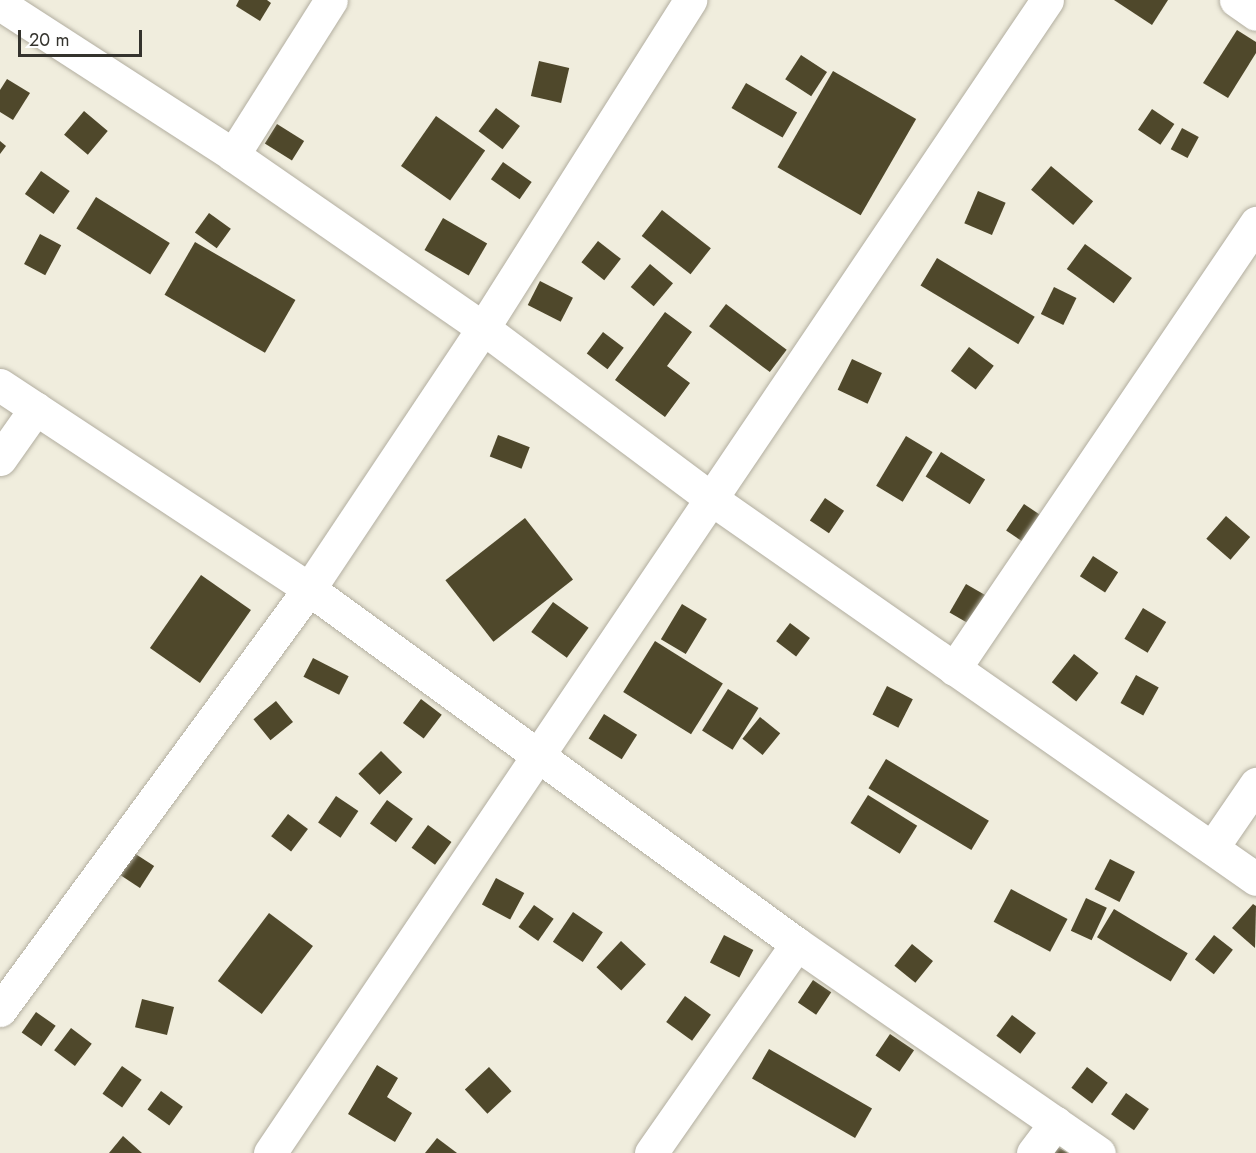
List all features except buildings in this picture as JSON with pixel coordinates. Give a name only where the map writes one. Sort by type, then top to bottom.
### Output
[{"type":"street","points":[[233,155],[331,0]]},
{"type":"street","points":[[0,1011],[309,589],[483,328],[690,0]]},
{"type":"street","points":[[270,1153],[713,500],[915,189],[1047,0]]},
{"type":"street","points":[[1236,0],[1256,14]]},
{"type":"street","points":[[0,4],[233,155],[483,328],[713,500],[1256,879]]},
{"type":"street","points":[[954,669],[1256,223]]},
{"type":"street","points":[[0,385],[309,589],[540,754],[797,944],[1099,1153]]},
{"type":"street","points":[[0,459],[36,408]]},
{"type":"street","points":[[1212,848],[1256,784]]},
{"type":"street","points":[[651,1153],[797,944]]},
{"type":"street","points":[[1033,1153],[1056,1123]]}]
